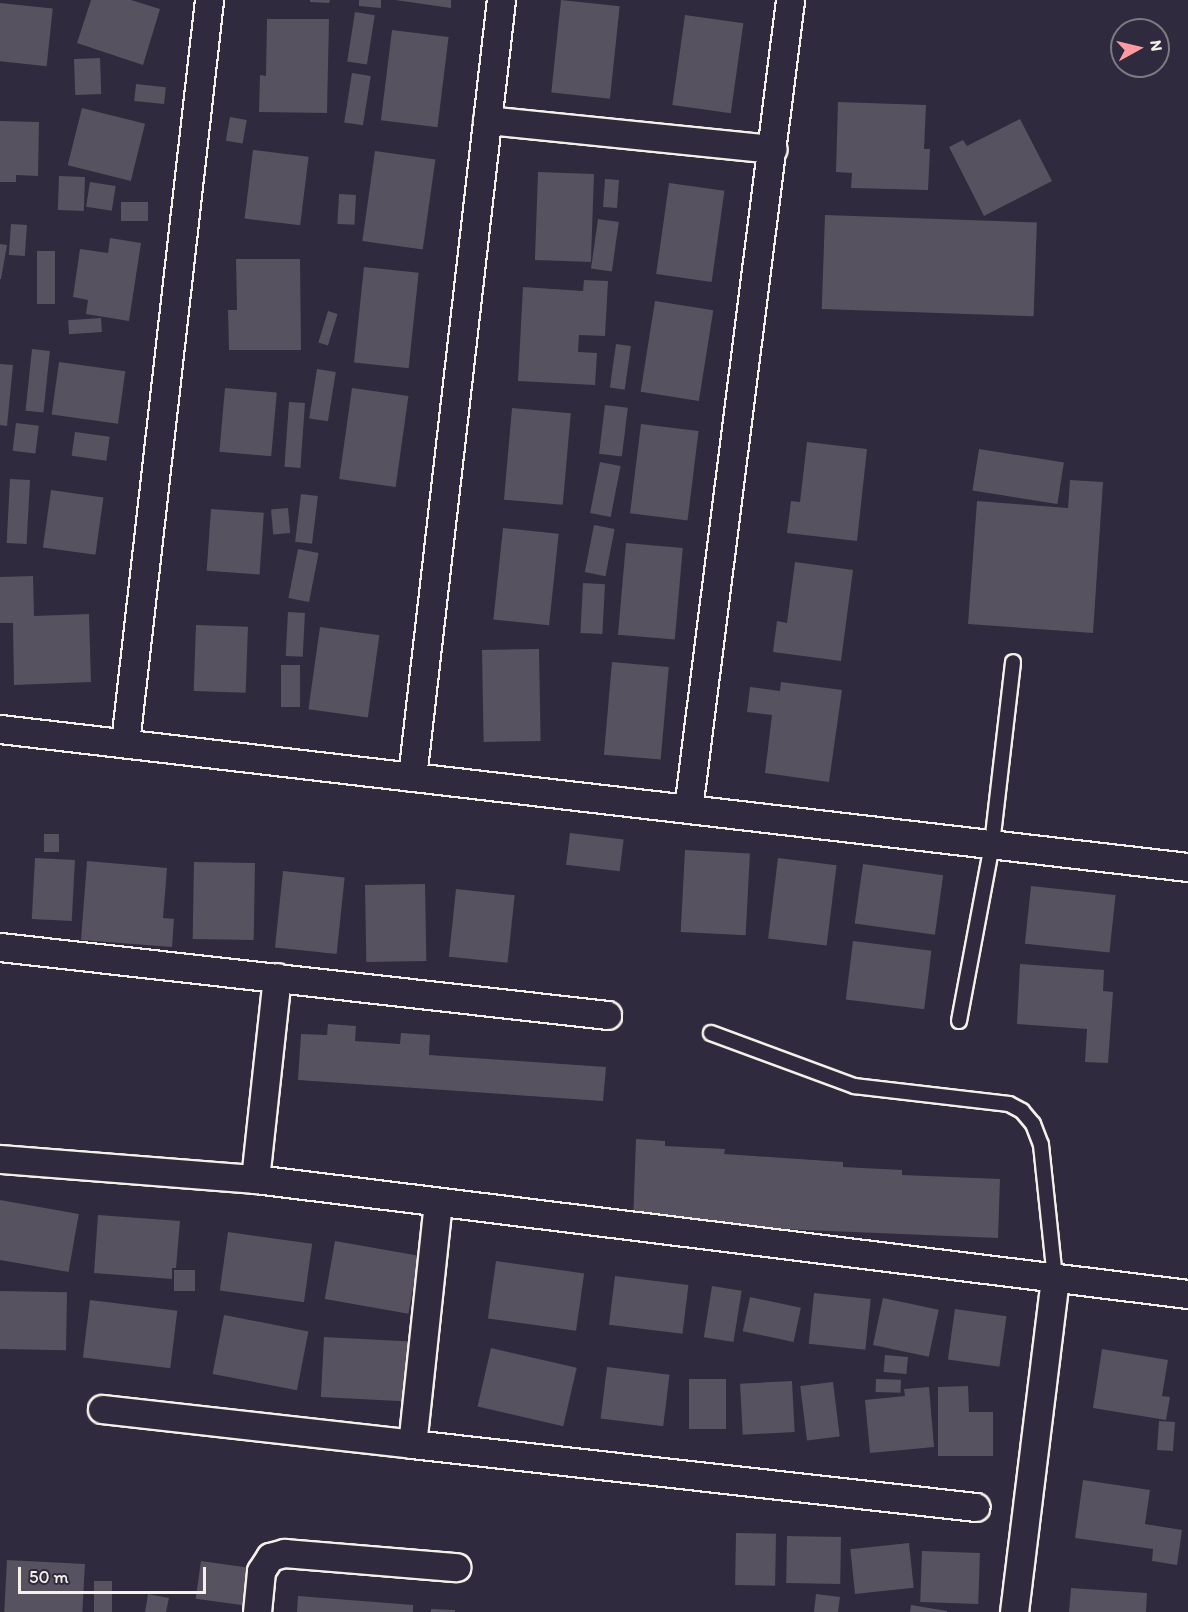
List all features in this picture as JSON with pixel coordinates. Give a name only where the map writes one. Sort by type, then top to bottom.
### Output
[{"type":"street","points":[[124,743],[209,0]]},
{"type":"street","points":[[412,777],[501,0]]},
{"type":"street","points":[[688,809],[790,0]]},
{"type":"street","points":[[487,120],[773,148]]},
{"type":"street","points":[[0,729],[1188,867]]},
{"type":"street","points":[[0,946],[607,1015]]},
{"type":"street","points":[[255,1179],[277,977]]},
{"type":"street","points":[[0,1159],[255,1179],[1188,1294]]},
{"type":"street","points":[[412,1444],[438,1202]]},
{"type":"street","points":[[1014,1612],[1055,1278]]},
{"type":"street","points":[[102,1409],[975,1507]]},
{"type":"street","points":[[257,1612],[261,1571],[270,1557],[284,1553],[456,1568]]},
{"type":"lane","points":[[959,1021],[992,844],[1013,662]]},
{"type":"lane","points":[[711,1033],[854,1086],[1009,1104],[1022,1111],[1033,1124],[1041,1145],[1055,1278]]},
{"type":"building","points":[[91,0],[131,0],[160,9],[143,65],[77,43]]},
{"type":"building","points":[[310,0],[330,0],[329,3],[310,2]]},
{"type":"building","points":[[359,0],[381,0],[381,8],[359,6]]},
{"type":"building","points":[[395,0],[451,0],[451,8]]},
{"type":"building","points":[[561,0],[620,6],[610,99],[551,92]]},
{"type":"building","points":[[0,3],[53,9],[47,66],[0,61]]},
{"type":"building","points":[[355,12],[375,15],[367,65],[347,61]]},
{"type":"building","points":[[685,15],[743,23],[731,113],[672,105]]},
{"type":"building","points":[[267,19],[329,19],[327,113],[259,112],[260,75],[266,76]]},
{"type":"building","points":[[392,30],[449,37],[437,127],[381,120]]},
{"type":"building","points":[[100,58],[101,94],[75,95],[74,59]]},
{"type":"building","points":[[352,73],[371,76],[363,125],[344,122]]},
{"type":"building","points":[[136,84],[166,87],[164,104],[134,101]]},
{"type":"building","points":[[838,102],[926,105],[924,149],[930,149],[928,190],[851,188],[852,173],[836,172]]},
{"type":"building","points":[[82,108],[145,124],[131,181],[68,165]]},
{"type":"building","points":[[230,117],[247,120],[243,144],[226,141]]},
{"type":"building","points":[[1020,119],[1052,181],[984,216],[949,147],[963,140],[967,146]]},
{"type":"building","points":[[0,121],[39,122],[38,176],[16,175],[16,182],[0,182]]},
{"type":"building","points":[[253,150],[309,157],[300,225],[245,218]]},
{"type":"building","points":[[375,151],[435,159],[423,250],[362,241]]},
{"type":"building","points":[[538,172],[594,174],[591,262],[535,260]]},
{"type":"building","points":[[59,176],[85,177],[84,211],[58,210]]},
{"type":"building","points":[[605,179],[619,180],[617,208],[603,207]]},
{"type":"building","points":[[90,182],[116,186],[112,211],[86,207]]},
{"type":"building","points":[[669,183],[724,191],[712,282],[656,274]]},
{"type":"building","points":[[339,194],[356,195],[354,225],[337,224]]},
{"type":"building","points":[[121,202],[148,202],[148,221],[121,221]]},
{"type":"building","points":[[825,215],[1037,222],[1034,316],[822,309]]},
{"type":"building","points":[[598,219],[619,222],[612,271],[591,269]]},
{"type":"building","points":[[11,224],[27,225],[25,256],[9,255]]},
{"type":"building","points":[[110,238],[141,243],[129,321],[86,314],[88,300],[73,297],[80,249],[108,253]]},
{"type":"building","points":[[0,244],[7,245],[1,279],[0,279]]},
{"type":"building","points":[[37,251],[55,251],[55,304],[37,304]]},
{"type":"building","points":[[236,259],[300,259],[301,350],[229,350],[228,310],[237,310]]},
{"type":"building","points":[[364,267],[419,273],[409,368],[354,362]]},
{"type":"building","points":[[584,280],[608,281],[605,336],[579,335],[578,352],[597,353],[595,385],[518,381],[523,287],[583,291]]},
{"type":"building","points":[[655,301],[713,310],[699,401],[641,392]]},
{"type":"building","points":[[328,311],[338,314],[328,345],[318,343]]},
{"type":"building","points":[[101,318],[102,332],[69,334],[68,320]]},
{"type":"building","points":[[616,344],[631,346],[625,390],[610,388]]},
{"type":"building","points":[[32,349],[50,351],[43,413],[26,411]]},
{"type":"building","points":[[59,362],[125,371],[118,424],[52,414]]},
{"type":"building","points":[[0,364],[13,365],[7,426],[0,425]]},
{"type":"building","points":[[317,369],[336,372],[328,421],[309,418]]},
{"type":"building","points":[[225,388],[277,393],[271,456],[219,452]]},
{"type":"building","points":[[352,388],[408,396],[396,487],[339,479]]},
{"type":"building","points":[[289,402],[305,403],[300,468],[284,467]]},
{"type":"building","points":[[605,405],[628,408],[622,456],[599,454]]},
{"type":"building","points":[[512,408],[571,413],[563,505],[504,500]]},
{"type":"building","points":[[16,423],[39,426],[35,454],[13,451]]},
{"type":"building","points":[[641,424],[699,431],[688,520],[630,513]]},
{"type":"building","points":[[75,432],[110,437],[106,461],[72,456]]},
{"type":"building","points":[[807,442],[867,449],[857,541],[787,533],[791,501],[800,502]]},
{"type":"building","points":[[979,449],[1064,462],[1057,504],[972,490]]},
{"type":"building","points":[[600,462],[621,466],[611,517],[590,513]]},
{"type":"building","points":[[10,479],[30,480],[27,544],[7,543]]},
{"type":"building","points":[[1070,480],[1103,482],[1093,633],[968,624],[977,501],[1068,508]]},
{"type":"building","points":[[51,490],[103,497],[95,555],[43,547]]},
{"type":"building","points":[[301,494],[318,496],[312,544],[295,542]]},
{"type":"building","points":[[288,508],[290,533],[273,534],[271,509]]},
{"type":"building","points":[[211,509],[264,513],[260,575],[207,571]]},
{"type":"building","points":[[594,525],[615,529],[605,576],[585,572]]},
{"type":"building","points":[[503,528],[559,534],[549,625],[493,619]]},
{"type":"building","points":[[626,543],[683,548],[675,640],[618,635]]},
{"type":"building","points":[[298,549],[319,553],[309,602],[288,598]]},
{"type":"building","points":[[795,562],[853,570],[841,661],[773,652],[777,621],[787,623]]},
{"type":"building","points":[[33,576],[34,616],[89,614],[91,682],[14,685],[13,623],[0,623],[0,577]]},
{"type":"building","points":[[583,583],[605,584],[602,634],[580,633]]},
{"type":"building","points":[[288,612],[305,613],[303,657],[286,656]]},
{"type":"building","points":[[196,625],[248,627],[246,693],[194,691]]},
{"type":"building","points":[[320,627],[379,635],[368,718],[308,709]]},
{"type":"building","points":[[539,649],[541,741],[484,742],[482,650]]},
{"type":"building","points":[[612,662],[669,667],[661,760],[604,755]]},
{"type":"building","points":[[281,665],[300,665],[300,707],[281,707]]},
{"type":"building","points":[[781,682],[842,690],[829,782],[765,773],[772,715],[747,712],[750,687],[780,691]]},
{"type":"building","points":[[570,833],[624,840],[620,871],[566,865]]},
{"type":"building","points":[[44,834],[59,834],[59,852],[44,852]]},
{"type":"building","points":[[685,850],[750,853],[746,935],[681,932]]},
{"type":"building","points":[[35,858],[75,860],[72,921],[32,919]]},
{"type":"building","points":[[778,858],[837,865],[827,946],[768,938]]},
{"type":"building","points":[[87,861],[167,868],[163,918],[174,919],[172,947],[81,940]]},
{"type":"building","points":[[194,862],[255,863],[254,940],[193,939]]},
{"type":"building","points":[[863,864],[943,875],[935,935],[855,923]]},
{"type":"building","points":[[283,871],[345,877],[337,954],[275,948]]},
{"type":"building","points":[[425,884],[426,961],[366,962],[365,885]]},
{"type":"building","points":[[1031,886],[1116,895],[1109,953],[1025,944]]},
{"type":"building","points":[[456,889],[515,895],[508,963],[449,957]]},
{"type":"building","points":[[853,941],[931,951],[924,1009],[846,1000]]},
{"type":"building","points":[[1020,964],[1104,970],[1103,991],[1113,992],[1108,1063],[1085,1062],[1087,1029],[1017,1024]]},
{"type":"building","points":[[328,1024],[356,1026],[355,1041],[400,1044],[401,1033],[430,1035],[429,1055],[606,1067],[603,1101],[298,1080],[301,1034],[327,1035]]},
{"type":"building","points":[[636,1139],[665,1141],[665,1146],[725,1149],[724,1154],[843,1162],[843,1167],[902,1170],[902,1175],[1000,1179],[998,1238],[633,1223]]},
{"type":"building","points":[[0,1200],[79,1214],[69,1272],[0,1260]]},
{"type":"building","points":[[98,1215],[180,1221],[176,1268],[172,1268],[172,1279],[94,1273]]},
{"type":"building","points":[[228,1232],[312,1244],[304,1302],[220,1290]]},
{"type":"building","points":[[335,1241],[419,1256],[408,1314],[325,1299]]},
{"type":"building","points":[[496,1261],[584,1273],[576,1331],[488,1318]]},
{"type":"building","points":[[174,1270],[195,1270],[195,1291],[174,1291]]},
{"type":"building","points":[[615,1276],[688,1285],[682,1334],[609,1325]]},
{"type":"building","points":[[712,1286],[742,1291],[733,1342],[704,1337]]},
{"type":"building","points":[[0,1291],[67,1292],[66,1350],[0,1349]]},
{"type":"building","points":[[814,1293],[871,1299],[865,1350],[809,1344]]},
{"type":"building","points":[[750,1297],[801,1308],[794,1342],[743,1331]]},
{"type":"building","points":[[883,1298],[939,1310],[929,1357],[873,1345]]},
{"type":"building","points":[[90,1300],[177,1311],[170,1368],[83,1358]]},
{"type":"building","points":[[955,1309],[1006,1316],[999,1367],[948,1360]]},
{"type":"building","points":[[224,1315],[308,1331],[297,1390],[213,1374]]},
{"type":"building","points":[[324,1337],[411,1342],[408,1401],[321,1397]]},
{"type":"building","points":[[491,1348],[577,1368],[563,1426],[478,1406]]},
{"type":"building","points":[[1102,1349],[1168,1360],[1162,1396],[1170,1397],[1166,1420],[1093,1408]]},
{"type":"building","points":[[885,1355],[908,1357],[906,1374],[884,1372]]},
{"type":"building","points":[[607,1367],[670,1375],[663,1426],[601,1419]]},
{"type":"building","points":[[689,1379],[726,1379],[726,1429],[689,1429]]},
{"type":"building","points":[[876,1379],[901,1380],[901,1393],[876,1392]]},
{"type":"building","points":[[792,1381],[795,1432],[743,1435],[740,1384]]},
{"type":"building","points":[[833,1382],[840,1437],[807,1441],[800,1386]]},
{"type":"building","points":[[968,1386],[969,1412],[993,1412],[993,1456],[938,1456],[938,1387]]},
{"type":"building","points":[[929,1387],[934,1447],[870,1453],[865,1400],[905,1396],[904,1389]]},
{"type":"building","points":[[1159,1421],[1175,1422],[1173,1451],[1157,1450]]},
{"type":"building","points":[[1083,1480],[1150,1490],[1145,1524],[1182,1530],[1177,1565],[1152,1561],[1153,1549],[1075,1538]]},
{"type":"building","points":[[736,1533],[776,1534],[775,1586],[735,1585]]},
{"type":"building","points":[[787,1536],[841,1537],[840,1584],[786,1583]]},
{"type":"building","points":[[909,1543],[914,1588],[855,1594],[850,1549]]},
{"type":"building","points":[[922,1551],[980,1553],[978,1604],[920,1602]]},
{"type":"building","points":[[7,1560],[85,1564],[82,1612],[4,1612]]},
{"type":"building","points":[[201,1561],[251,1568],[245,1606],[196,1599]]},
{"type":"building","points":[[94,1581],[112,1581],[112,1612],[94,1612]]},
{"type":"building","points":[[1071,1588],[1147,1593],[1146,1612],[1069,1612]]},
{"type":"building","points":[[148,1594],[169,1598],[166,1612],[145,1612]]},
{"type":"building","points":[[816,1594],[840,1597],[838,1612],[814,1612]]},
{"type":"building","points":[[298,1596],[413,1605],[413,1612],[297,1612]]},
{"type":"building","points":[[911,1605],[947,1611],[947,1612],[910,1612]]},
{"type":"building","points":[[431,1609],[455,1610],[455,1612],[431,1612]]}]
